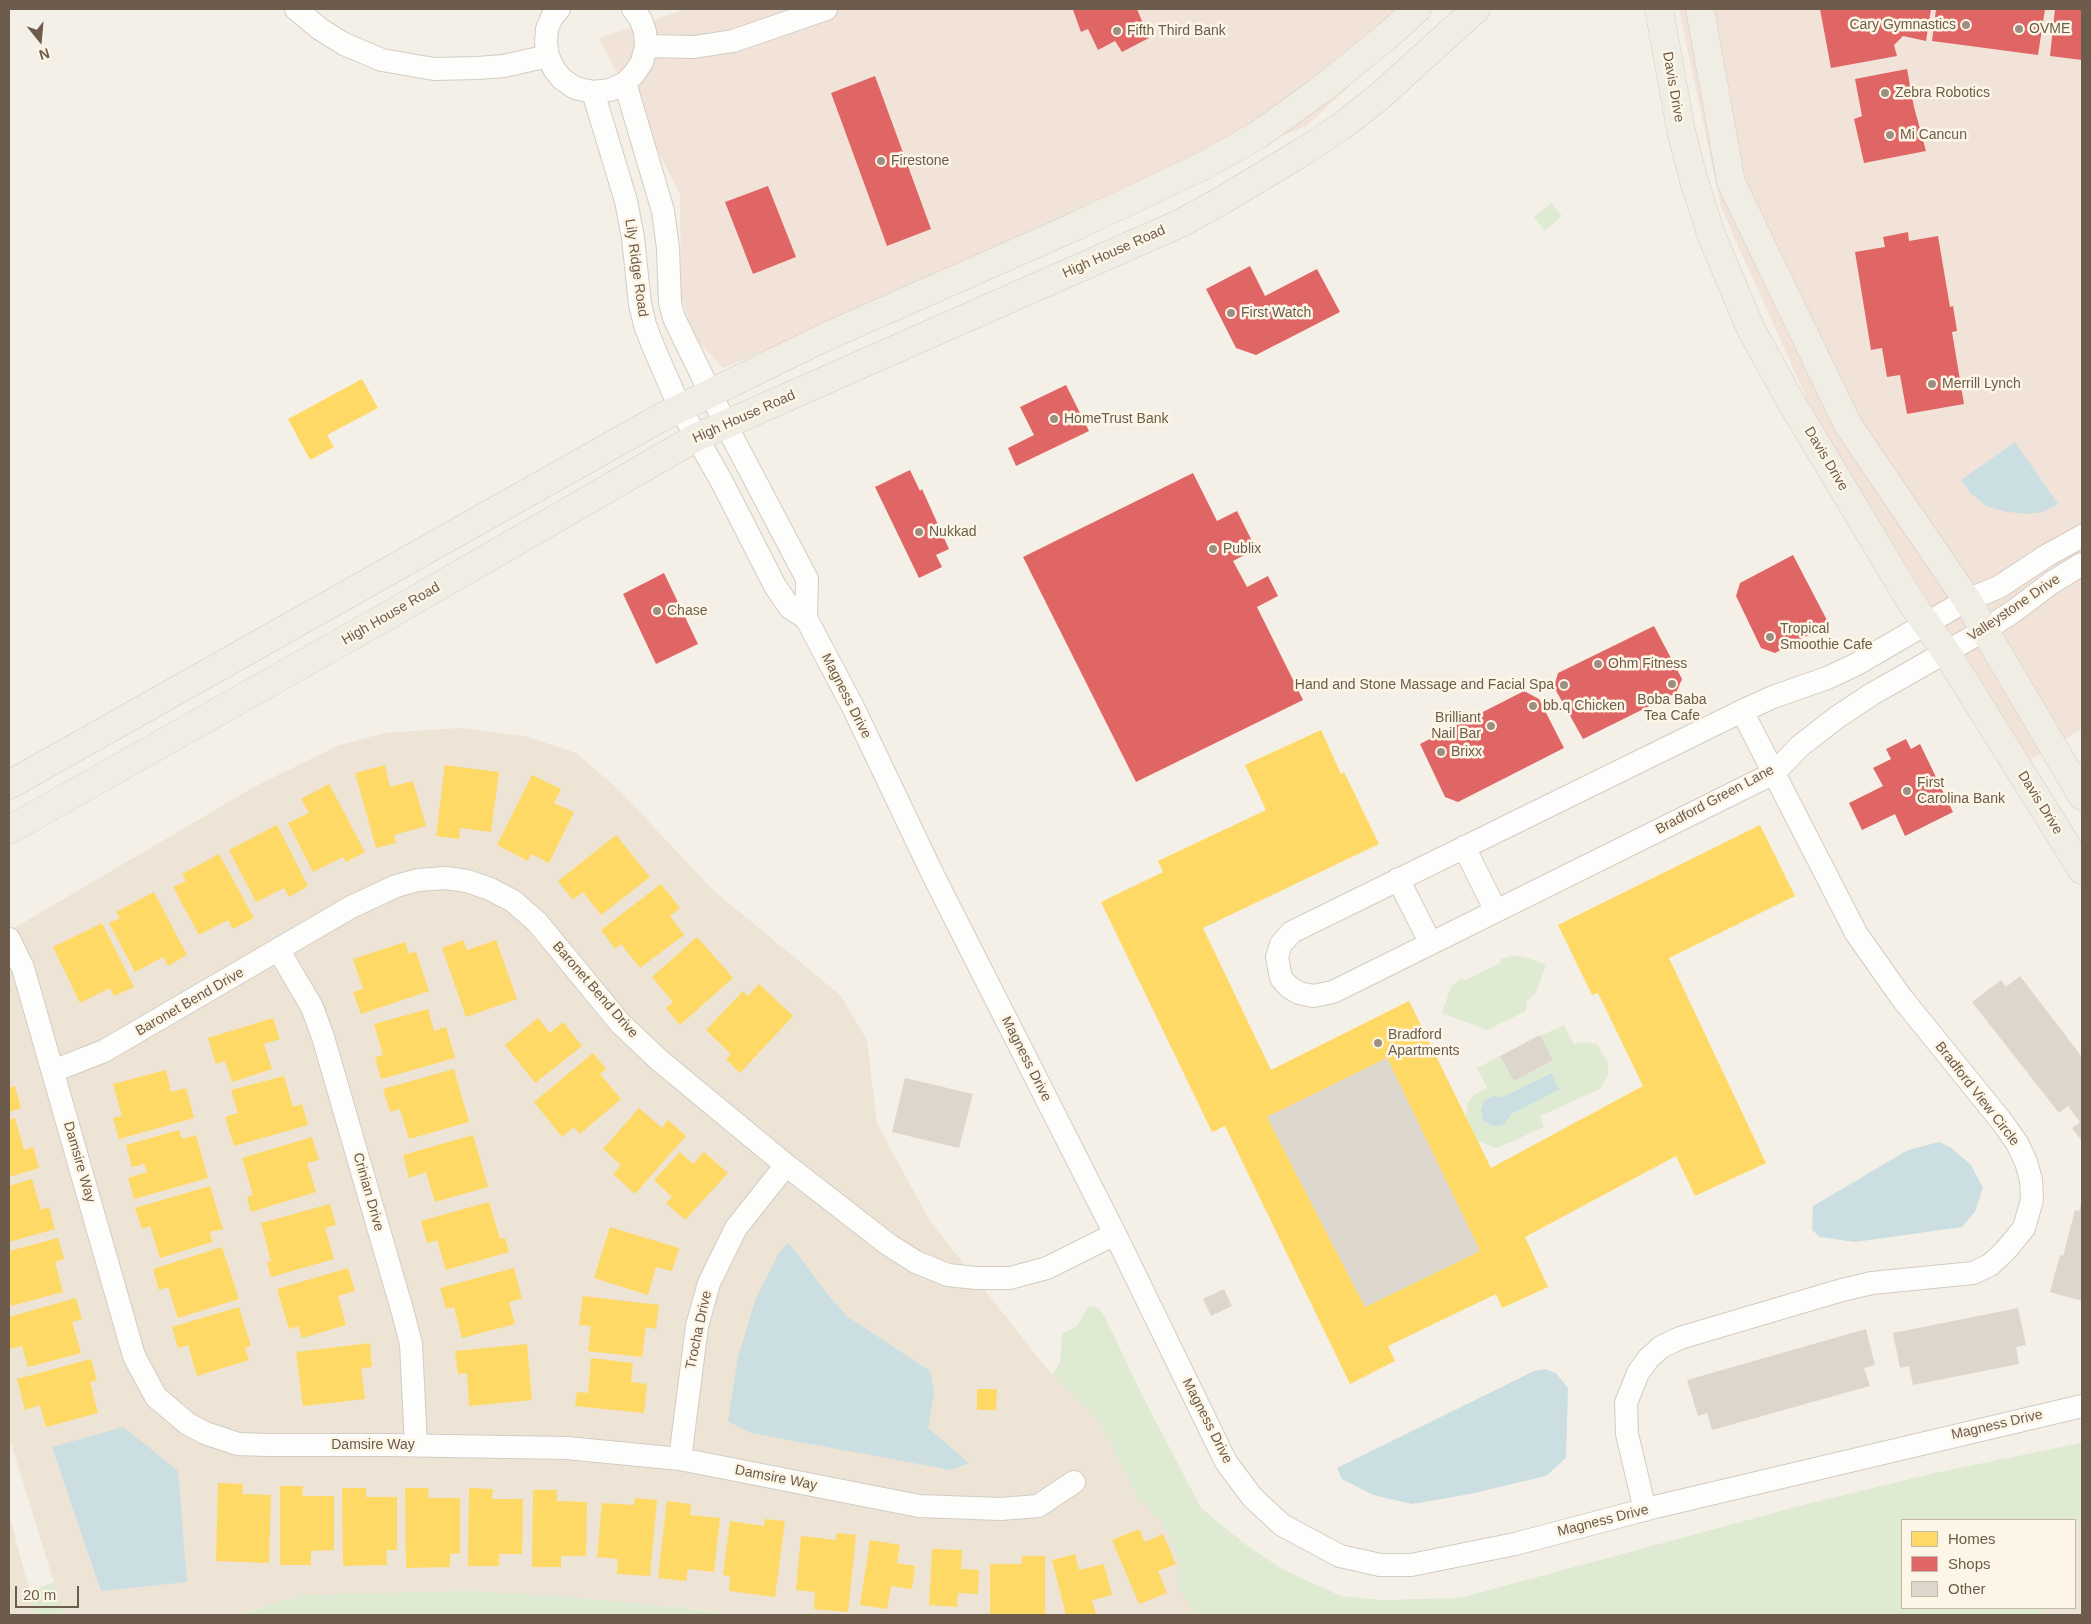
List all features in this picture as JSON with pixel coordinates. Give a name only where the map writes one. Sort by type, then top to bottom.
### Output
[{"type":"main road","points":[[9,785],[680,408],[821,339],[1076,226],[1205,165],[1258,135],[1318,91],[1385,38],[1417,9]]},
{"type":"main road","name":"High House Road","points":[[9,830],[382,619],[697,437],[1181,223],[1221,201],[1342,126],[1380,96],[1476,9]]},
{"type":"main road","name":"Davis Drive","points":[[1659,9],[1681,131],[1694,181],[1712,237],[1751,329],[1788,395],[1925,625],[1946,652],[2082,870]]},
{"type":"main road","points":[[1700,9],[1731,182],[1848,425],[1967,600],[2082,796]]},
{"type":"street","points":[[296,9],[320,29],[344,44],[382,60],[434,69],[477,68],[504,66],[548,56]]},
{"type":"street","points":[[559,9],[552,17],[547,29],[548,56],[554,70],[562,79],[576,88],[593,92],[610,90],[625,83],[642,62],[646,46],[645,32],[641,20],[633,9]]},
{"type":"street","points":[[646,46],[694,47],[733,41],[826,9]]},
{"type":"street","points":[[625,83],[663,211],[668,248],[670,304],[674,318],[726,424]]},
{"type":"street","name":"Lily Ridge Road","points":[[593,92],[626,201],[633,238],[644,325],[680,408],[697,437]]},
{"type":"street","name":"Magness Drive","points":[[726,424],[807,579],[806,618],[854,709],[934,877],[1115,1234],[1226,1462],[1252,1497],[1282,1525],[1340,1556],[1380,1565],[1411,1566],[1515,1544],[1645,1510],[2082,1406]]},
{"type":"street","name":"Magness Drive","points":[[697,437],[775,586],[790,608],[806,618]]},
{"type":"street","name":"Valleystone Drive","points":[[1925,625],[1967,600],[1999,587],[2046,556],[2082,536]]},
{"type":"street","name":"Valleystone Drive","points":[[1946,652],[1985,630],[2051,583],[2082,564]]},
{"type":"street","name":"Bradford Green Lane","points":[[1925,625],[1855,665],[1742,711],[1292,932],[1281,944],[1277,957],[1281,978],[1289,987],[1299,993],[1314,996],[1333,992],[1774,772],[1800,746],[1836,718],[1872,694],[1946,652]]},
{"type":"street","name":"Bradford View Circle","points":[[1645,1510],[1627,1434],[1626,1402],[1638,1373],[1648,1359],[1661,1347],[1680,1338],[1842,1290],[1872,1284],[1973,1274],[1990,1265],[2005,1251],[2024,1228],[2032,1200],[2032,1180],[2017,1143],[1901,997],[1856,933],[1742,711]]},
{"type":"street","points":[[1464,847],[1496,911]]},
{"type":"street","name":"Baronet Bend Drive","points":[[53,1071],[104,1050],[351,908],[396,886],[418,880],[446,878],[467,881],[490,889],[512,901],[537,922],[620,1023],[659,1060],[786,1165],[889,1245],[916,1262],[948,1274],[976,1278],[1010,1278],[1047,1268],[1115,1234]]},
{"type":"street","points":[[1398,879],[1430,942]]},
{"type":"street","name":"Damsire Way","points":[[9,939],[23,968],[134,1356],[156,1397],[188,1424],[238,1444],[567,1448],[680,1459],[919,1506],[1000,1509],[1038,1506],[1074,1482]]},
{"type":"street","name":"Crinian Drive","points":[[279,951],[312,1008],[324,1037],[403,1313],[411,1344],[416,1445]]},
{"type":"street","name":"Trocha Drive","points":[[680,1459],[697,1326],[709,1283],[736,1228],[786,1165]]},
{"type":"shaded area","points":[[688,9],[1434,9],[1306,126],[723,368],[695,339],[681,296],[680,194],[599,38]]},
{"type":"shaded area","points":[[1679,9],[2082,9],[2082,729],[2028,761],[1819,426],[1721,207]]},
{"type":"shaded area","points":[[2015,442],[2058,504],[2043,512],[2028,514],[2008,512],[1988,507],[1970,493],[1961,480]]},
{"type":"shaded area","points":[[460,728],[525,736],[576,753],[619,790],[713,890],[840,995],[867,1040],[877,1124],[930,1221],[1052,1375],[1099,1422],[1137,1496],[1164,1525],[1179,1564],[1177,1583],[1196,1615],[728,1615],[687,1608],[569,1597],[465,1591],[305,1595],[236,1615],[64,1615],[9,1437],[9,931],[256,786],[337,746],[384,733]]},
{"type":"shaded area","points":[[1552,1073],[1560,1089],[1511,1114],[1505,1123],[1500,1126],[1492,1126],[1483,1120],[1481,1109],[1485,1100],[1494,1096],[1503,1097]]},
{"type":"shaded area","points":[[1939,1142],[1950,1147],[1971,1165],[1983,1188],[1975,1212],[1962,1227],[1855,1242],[1820,1237],[1812,1230],[1813,1206],[1908,1150]]},
{"type":"shaded area","points":[[789,1243],[827,1294],[848,1317],[930,1371],[934,1392],[928,1428],[969,1463],[951,1470],[751,1433],[728,1421],[738,1357],[756,1298],[780,1251]]},
{"type":"shaded area","points":[[1545,1369],[1556,1373],[1568,1388],[1566,1458],[1546,1476],[1470,1494],[1412,1504],[1373,1495],[1342,1479],[1337,1468],[1534,1371]]},
{"type":"shaded area","points":[[123,1427],[178,1471],[187,1582],[101,1591],[52,1447]]},
{"type":"shaded area","points":[[9,1514],[36,1615],[9,1615]]},
{"type":"shaded area","points":[[2082,1523],[2082,1615],[2039,1615],[2045,1609],[2076,1609],[2076,1526]]},
{"type":"green space","points":[[1551,203],[1562,216],[1545,231],[1534,217]]},
{"type":"green space","points":[[1512,956],[1524,957],[1546,964],[1536,993],[1526,1002],[1526,1011],[1487,1030],[1442,1013],[1451,987],[1460,979],[1466,980],[1500,963],[1501,959]]},
{"type":"green space","points":[[1564,1025],[1574,1044],[1586,1042],[1598,1045],[1607,1061],[1609,1074],[1600,1089],[1540,1116],[1544,1127],[1513,1141],[1496,1148],[1478,1141],[1466,1117],[1468,1102],[1474,1095],[1487,1088],[1477,1068],[1500,1056],[1515,1080],[1553,1060],[1540,1036]]},
{"type":"green space","points":[[1089,1306],[1098,1308],[1104,1315],[1143,1397],[1201,1508],[1245,1544],[1284,1570],[1341,1596],[1383,1600],[1460,1598],[1803,1505],[1939,1472],[2082,1443],[2082,1523],[2076,1526],[2076,1519],[1901,1519],[1901,1609],[2045,1609],[2039,1615],[1196,1615],[1176,1583],[1179,1564],[1164,1525],[1137,1496],[1099,1422],[1052,1375],[1060,1363],[1062,1334],[1077,1326]]},
{"type":"green space","points":[[54,1582],[64,1615],[36,1615],[29,1591]]},
{"type":"green space","points":[[465,1591],[569,1597],[687,1608],[728,1615],[236,1615],[305,1595]]},
{"type":"building: Homes","points":[[362,379],[378,408],[327,435],[334,447],[310,460],[288,419]]},
{"type":"building: Homes","name":"Bradford Apartments","points":[[1321,730],[1341,774],[1344,772],[1379,844],[1203,928],[1271,1070],[1409,1001],[1491,1168],[1643,1086],[1598,993],[1592,995],[1558,925],[1760,825],[1795,896],[1669,958],[1766,1163],[1695,1196],[1676,1156],[1525,1237],[1548,1287],[1502,1308],[1496,1294],[1388,1346],[1395,1361],[1350,1384],[1225,1126],[1212,1132],[1101,902],[1163,872],[1158,861],[1266,810],[1245,765]],"holes":[[[1387,1058],[1480,1251],[1365,1307],[1267,1117]]]},
{"type":"building: Homes","points":[[385,765],[390,787],[413,781],[426,826],[394,835],[396,843],[376,848],[355,773]]},
{"type":"building: Homes","points":[[445,765],[499,772],[491,832],[460,828],[459,839],[436,836]]},
{"type":"building: Homes","points":[[532,775],[561,789],[554,803],[574,812],[549,863],[531,854],[528,861],[497,845]]},
{"type":"building: Homes","points":[[329,784],[365,852],[346,862],[343,857],[313,872],[288,823],[309,813],[301,799]]},
{"type":"building: Homes","points":[[277,825],[308,886],[289,897],[284,888],[256,902],[229,850]]},
{"type":"building: Homes","points":[[616,835],[650,877],[601,915],[583,892],[573,900],[558,881]]},
{"type":"building: Homes","points":[[219,854],[254,918],[233,929],[228,920],[199,935],[173,887],[186,881],[182,874]]},
{"type":"building: Homes","points":[[661,884],[680,908],[670,916],[684,935],[640,968],[621,944],[615,949],[601,930]]},
{"type":"building: Homes","points":[[154,892],[187,955],[168,966],[163,957],[135,972],[109,923],[120,918],[116,912]]},
{"type":"building: Homes","points":[[102,923],[134,987],[114,996],[110,988],[80,1003],[53,947]]},
{"type":"building: Homes","points":[[697,937],[733,978],[680,1025],[666,1008],[673,1002],[652,977]]},
{"type":"building: Homes","points":[[463,940],[467,950],[496,940],[517,999],[466,1017],[442,948]]},
{"type":"building: Homes","points":[[405,942],[409,954],[416,952],[429,991],[361,1014],[353,992],[363,989],[353,959]]},
{"type":"building: Homes","points":[[759,984],[793,1016],[740,1073],[726,1059],[731,1054],[706,1030],[743,991],[748,996]]},
{"type":"building: Homes","points":[[428,1009],[434,1031],[446,1027],[455,1058],[381,1079],[375,1057],[383,1055],[374,1024]]},
{"type":"building: Homes","points":[[273,1018],[280,1039],[264,1044],[272,1069],[232,1082],[225,1061],[216,1064],[208,1038]]},
{"type":"building: Homes","points":[[538,1018],[550,1033],[563,1022],[582,1046],[535,1083],[505,1045]]},
{"type":"building: Homes","points":[[593,1053],[606,1069],[600,1074],[621,1099],[580,1134],[574,1127],[562,1137],[534,1102]]},
{"type":"building: Homes","points":[[454,1069],[469,1122],[409,1139],[400,1109],[390,1112],[383,1089]]},
{"type":"building: Homes","points":[[166,1070],[171,1092],[186,1088],[194,1118],[119,1139],[113,1118],[122,1116],[113,1084]]},
{"type":"building: Homes","points":[[284,1076],[293,1107],[302,1104],[308,1125],[234,1146],[225,1117],[238,1113],[231,1090]]},
{"type":"building: Homes","points":[[15,1086],[21,1108],[9,1112],[9,1088]]},
{"type":"building: Homes","points":[[639,1108],[662,1128],[668,1120],[686,1136],[635,1194],[613,1174],[621,1165],[603,1149]]},
{"type":"building: Homes","points":[[15,1118],[24,1150],[33,1147],[39,1168],[9,1177],[9,1120]]},
{"type":"building: Homes","points":[[179,1130],[182,1139],[196,1135],[208,1178],[134,1199],[128,1178],[147,1172],[144,1164],[132,1167],[126,1145]]},
{"type":"building: Homes","points":[[473,1135],[488,1187],[435,1202],[426,1172],[409,1178],[403,1155]]},
{"type":"building: Homes","points":[[312,1137],[319,1160],[307,1163],[316,1192],[251,1212],[247,1197],[253,1195],[242,1158]]},
{"type":"building: Homes","points":[[680,1152],[693,1164],[704,1152],[728,1173],[685,1220],[666,1203],[672,1197],[654,1180]]},
{"type":"building: Homes","points":[[32,1179],[41,1210],[49,1207],[55,1229],[9,1242],[9,1186]]},
{"type":"building: Homes","points":[[210,1186],[223,1229],[210,1232],[212,1242],[160,1258],[150,1226],[142,1229],[135,1208]]},
{"type":"building: Homes","points":[[489,1202],[500,1239],[505,1238],[509,1252],[446,1270],[437,1240],[427,1243],[421,1221]]},
{"type":"building: Homes","points":[[330,1204],[336,1225],[325,1228],[334,1259],[271,1277],[267,1262],[271,1261],[261,1223]]},
{"type":"building: Homes","points":[[610,1227],[679,1248],[672,1271],[656,1267],[648,1295],[594,1278]]},
{"type":"building: Homes","points":[[58,1238],[64,1259],[55,1262],[63,1292],[11,1306],[9,1297],[9,1251]]},
{"type":"building: Homes","points":[[222,1247],[239,1299],[178,1318],[168,1287],[159,1290],[153,1269]]},
{"type":"building: Homes","points":[[348,1268],[355,1291],[338,1296],[346,1325],[302,1338],[298,1326],[289,1329],[277,1289]]},
{"type":"building: Homes","points":[[514,1268],[522,1299],[509,1302],[515,1324],[462,1338],[454,1307],[446,1309],[440,1288]]},
{"type":"building: Homes","points":[[583,1296],[659,1305],[656,1329],[646,1327],[642,1357],[588,1351],[591,1326],[579,1325]]},
{"type":"building: Homes","points":[[76,1298],[82,1319],[72,1322],[81,1353],[28,1367],[22,1346],[9,1349],[9,1317]]},
{"type":"building: Homes","points":[[239,1307],[251,1346],[245,1348],[249,1360],[197,1376],[188,1345],[178,1348],[172,1327]]},
{"type":"building: Homes","points":[[370,1343],[372,1367],[361,1368],[365,1399],[303,1406],[296,1352]]},
{"type":"building: Homes","points":[[527,1344],[532,1400],[469,1406],[467,1373],[458,1374],[455,1351]]},
{"type":"building: Homes","points":[[591,1358],[633,1363],[631,1382],[647,1384],[644,1413],[575,1406],[577,1392],[588,1393]]},
{"type":"building: Homes","points":[[91,1359],[97,1380],[90,1382],[98,1413],[46,1427],[40,1405],[25,1410],[17,1379]]},
{"type":"building: Homes","points":[[977,1389],[997,1389],[996,1410],[977,1410]]},
{"type":"building: Homes","points":[[218,1483],[243,1484],[242,1494],[271,1495],[269,1563],[216,1561]]},
{"type":"building: Homes","points":[[280,1486],[303,1486],[302,1496],[334,1496],[334,1550],[311,1551],[311,1565],[280,1565]]},
{"type":"building: Homes","points":[[342,1488],[366,1488],[366,1497],[397,1497],[397,1550],[386,1550],[387,1565],[343,1566]]},
{"type":"building: Homes","points":[[405,1488],[428,1488],[429,1498],[460,1498],[460,1553],[450,1554],[450,1567],[406,1568]]},
{"type":"building: Homes","points":[[469,1488],[493,1489],[492,1499],[523,1499],[522,1554],[499,1554],[499,1566],[468,1566]]},
{"type":"building: Homes","points":[[533,1490],[557,1490],[557,1501],[587,1502],[586,1556],[561,1556],[561,1567],[532,1567]]},
{"type":"building: Homes","points":[[635,1498],[657,1500],[650,1576],[617,1574],[618,1559],[597,1557],[602,1503],[634,1505]]},
{"type":"building: Homes","points":[[667,1501],[691,1504],[690,1515],[720,1518],[714,1572],[688,1569],[686,1581],[658,1578]]},
{"type":"building: Homes","points":[[765,1519],[785,1521],[775,1597],[729,1591],[730,1576],[723,1575],[730,1521],[764,1526]]},
{"type":"building: Homes","points":[[1139,1529],[1145,1542],[1163,1534],[1176,1564],[1158,1571],[1167,1593],[1139,1604],[1112,1540]]},
{"type":"building: Homes","points":[[837,1533],[856,1535],[848,1612],[814,1609],[815,1592],[796,1590],[801,1536],[836,1540]]},
{"type":"building: Homes","points":[[870,1540],[900,1545],[897,1563],[915,1566],[912,1589],[891,1586],[887,1609],[860,1605]]},
{"type":"building: Homes","points":[[932,1549],[962,1550],[961,1569],[979,1570],[978,1594],[958,1593],[957,1607],[929,1605]]},
{"type":"building: Homes","points":[[1075,1554],[1079,1570],[1104,1564],[1112,1595],[1092,1600],[1096,1615],[1066,1615],[1052,1560]]},
{"type":"building: Homes","points":[[1022,1556],[1045,1556],[1045,1615],[990,1615],[990,1564],[1022,1564]]},
{"type":"building: Shops","name":"Fifth Third Bank","points":[[1137,9],[1149,38],[1122,52],[1115,41],[1098,50],[1088,29],[1081,32],[1073,10]]},
{"type":"building: Shops","points":[[1820,9],[1931,9],[1926,41],[1903,36],[1894,45],[1897,56],[1831,68]]},
{"type":"building: Shops","points":[[1936,9],[2045,9],[2038,55],[1932,41]]},
{"type":"building: Shops","points":[[2055,9],[2082,9],[2082,60],[2050,56]]},
{"type":"building: Shops","points":[[1907,69],[1914,107],[1926,151],[1864,163],[1854,119],[1862,116],[1855,79]]},
{"type":"building: Shops","name":"Firestone","points":[[875,76],[931,229],[887,246],[831,93]]},
{"type":"building: Shops","points":[[768,186],[796,257],[753,274],[725,202]]},
{"type":"building: Shops","points":[[1908,232],[1909,241],[1938,236],[1950,307],[1953,306],[1957,331],[1952,332],[1964,404],[1907,414],[1900,375],[1887,377],[1882,348],[1871,350],[1855,252],[1885,247],[1883,237]]},
{"type":"building: Shops","points":[[1250,266],[1265,296],[1317,269],[1340,312],[1256,355],[1236,348],[1206,289]]},
{"type":"building: Shops","name":"HomeTrust Bank","points":[[1066,385],[1089,431],[1016,466],[1008,448],[1034,435],[1020,407]]},
{"type":"building: Shops","name":"Nukkad","points":[[910,470],[920,491],[922,489],[949,549],[936,555],[942,567],[919,578],[875,487]]},
{"type":"building: Shops","points":[[1193,473],[1217,521],[1237,511],[1256,549],[1233,561],[1247,587],[1268,576],[1278,596],[1257,607],[1303,700],[1136,782],[1023,557]]},
{"type":"building: Shops","points":[[1793,555],[1829,624],[1775,653],[1761,648],[1736,596],[1740,583]]},
{"type":"building: Shops","name":"Chase","points":[[664,573],[698,644],[656,664],[623,594]]},
{"type":"building: Shops","points":[[1654,626],[1682,679],[1676,693],[1583,739],[1554,687],[1558,673]]},
{"type":"building: Shops","points":[[1524,691],[1539,699],[1564,748],[1458,802],[1445,797],[1420,744]]},
{"type":"building: Shops","name":"First Carolina Bank","points":[[1906,739],[1911,749],[1920,744],[1953,812],[1905,836],[1895,814],[1862,830],[1849,803],[1883,786],[1873,768],[1891,759],[1886,749]]},
{"type":"building: Other","points":[[2020,976],[2082,1057],[2082,1141],[2072,1128],[2080,1122],[2068,1106],[2059,1113],[1972,1002],[2001,980],[2006,987]]},
{"type":"building: Other","points":[[1540,1035],[1553,1060],[1514,1081],[1500,1056]]},
{"type":"building: Other","points":[[1387,1058],[1480,1251],[1365,1307],[1267,1117]]},
{"type":"building: Other","points":[[905,1078],[973,1094],[959,1148],[892,1132]]},
{"type":"building: Other","points":[[2082,1202],[2082,1301],[2050,1292],[2060,1255],[2063,1256],[2075,1210],[2079,1211]]},
{"type":"building: Other","points":[[1224,1289],[1232,1306],[1211,1316],[1203,1299]]},
{"type":"building: Other","points":[[2018,1308],[2026,1345],[2016,1347],[2019,1364],[1913,1385],[1909,1366],[1900,1368],[1893,1333]]},
{"type":"building: Other","points":[[1866,1329],[1875,1365],[1864,1368],[1870,1386],[1712,1430],[1707,1413],[1698,1416],[1687,1380]]},
{"type":"place","name":"Cary Gymnastics","points":[[1966,25]]},
{"type":"place","name":"OVME","points":[[2019,29]]},
{"type":"place","name":"Fifth Third Bank","points":[[1117,31]]},
{"type":"place","name":"Zebra Robotics","points":[[1885,93]]},
{"type":"place","name":"Mi Cancun","points":[[1890,135]]},
{"type":"place","name":"Firestone","points":[[881,161]]},
{"type":"place","name":"First Watch","points":[[1231,313]]},
{"type":"place","name":"Merrill Lynch","points":[[1932,384]]},
{"type":"place","name":"HomeTrust Bank","points":[[1054,419]]},
{"type":"place","name":"Nukkad","points":[[919,532]]},
{"type":"place","name":"Publix","points":[[1213,549]]},
{"type":"place","name":"Chase","points":[[657,611]]},
{"type":"place","name":"Tropical Smoothie Cafe","points":[[1770,637]]},
{"type":"place","name":"Ohm Fitness","points":[[1598,664]]},
{"type":"place","name":"Boba Baba Tea Cafe","points":[[1672,684]]},
{"type":"place","name":"Hand and Stone Massage and Facial Spa","points":[[1564,685]]},
{"type":"place","name":"bb.q Chicken","points":[[1533,706]]},
{"type":"place","name":"Brilliant Nail Bar","points":[[1491,726]]},
{"type":"place","name":"Brixx","points":[[1441,752]]},
{"type":"place","name":"First Carolina Bank","points":[[1907,791]]},
{"type":"place","name":"Bradford Apartments","points":[[1378,1043]]}]
